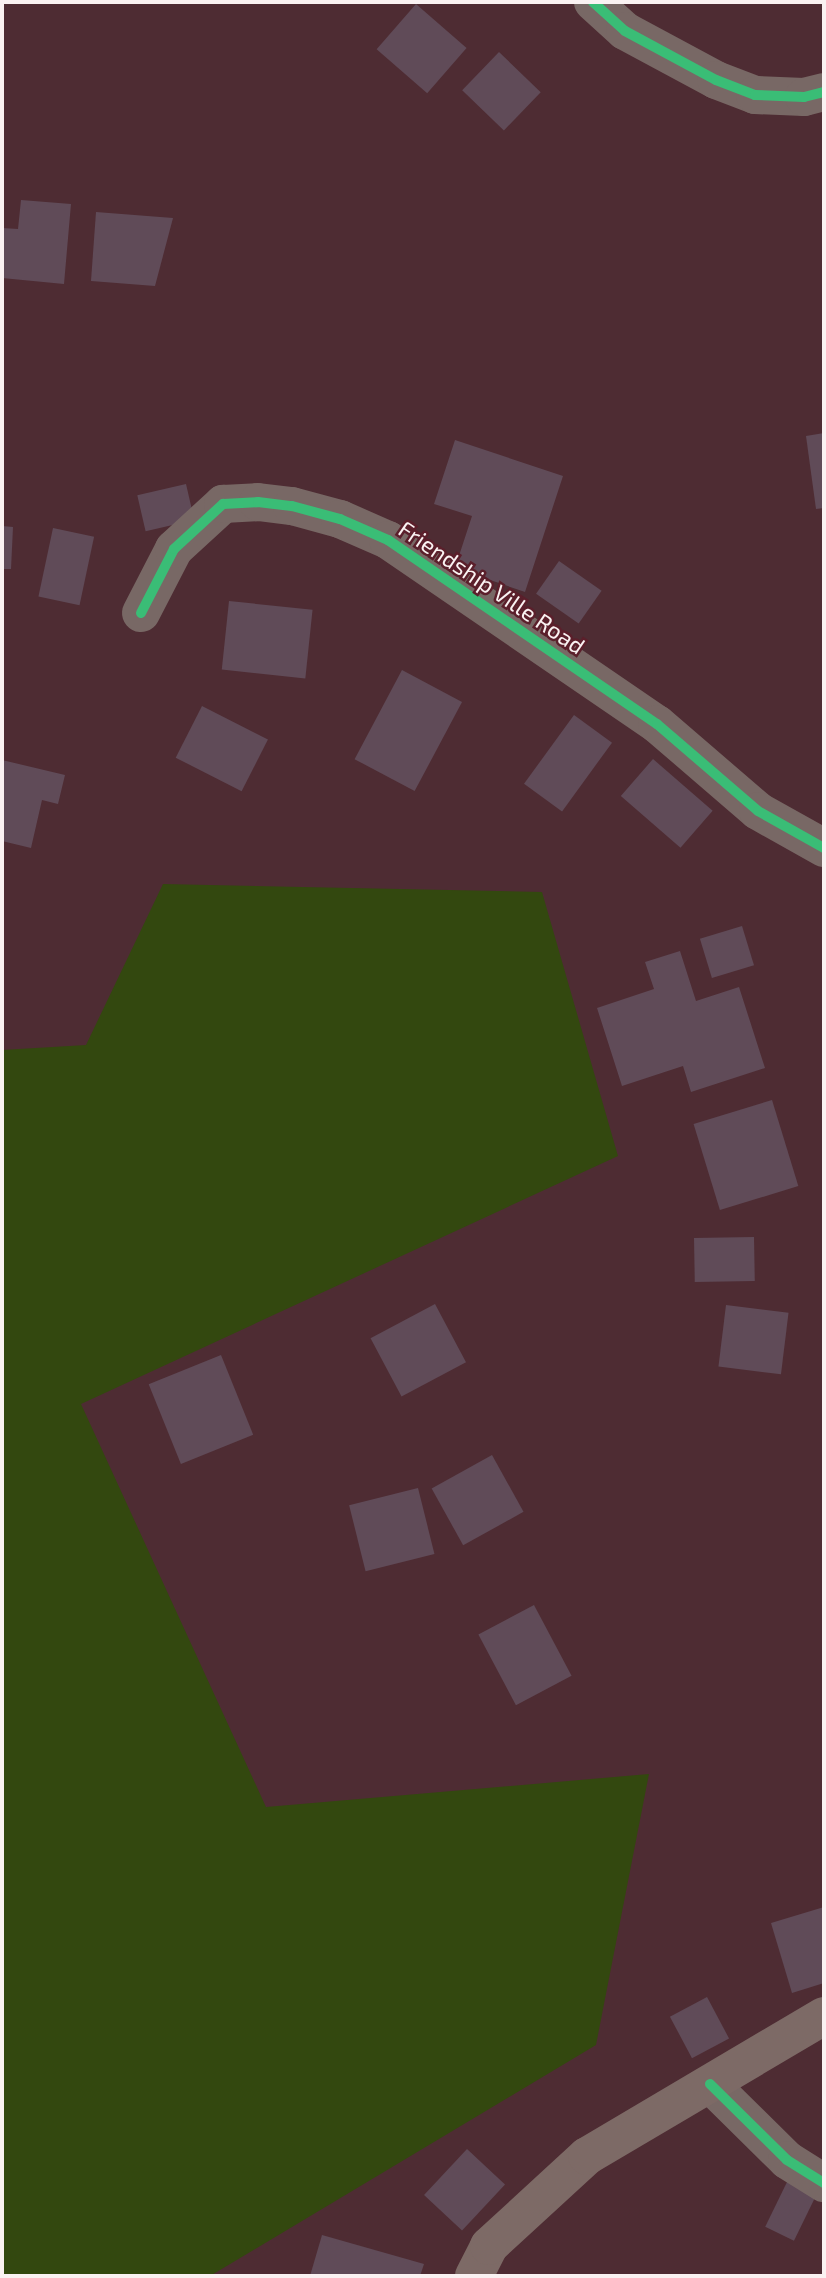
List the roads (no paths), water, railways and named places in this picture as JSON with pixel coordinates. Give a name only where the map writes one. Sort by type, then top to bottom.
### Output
[{"type":"main road","points":[[474,2276],[489,2246],[587,2156],[824,2016]]},
{"type":"street","points":[[593,2],[625,31],[716,80],[746,92],[755,95],[804,97],[824,92]]},
{"type":"street","name":"Friendship Ville Road","points":[[141,613],[174,549],[223,504],[258,502],[292,506],[340,519],[388,540],[657,724],[758,811],[824,848]]},
{"type":"street","points":[[710,2084],[787,2160],[824,2183]]}]
